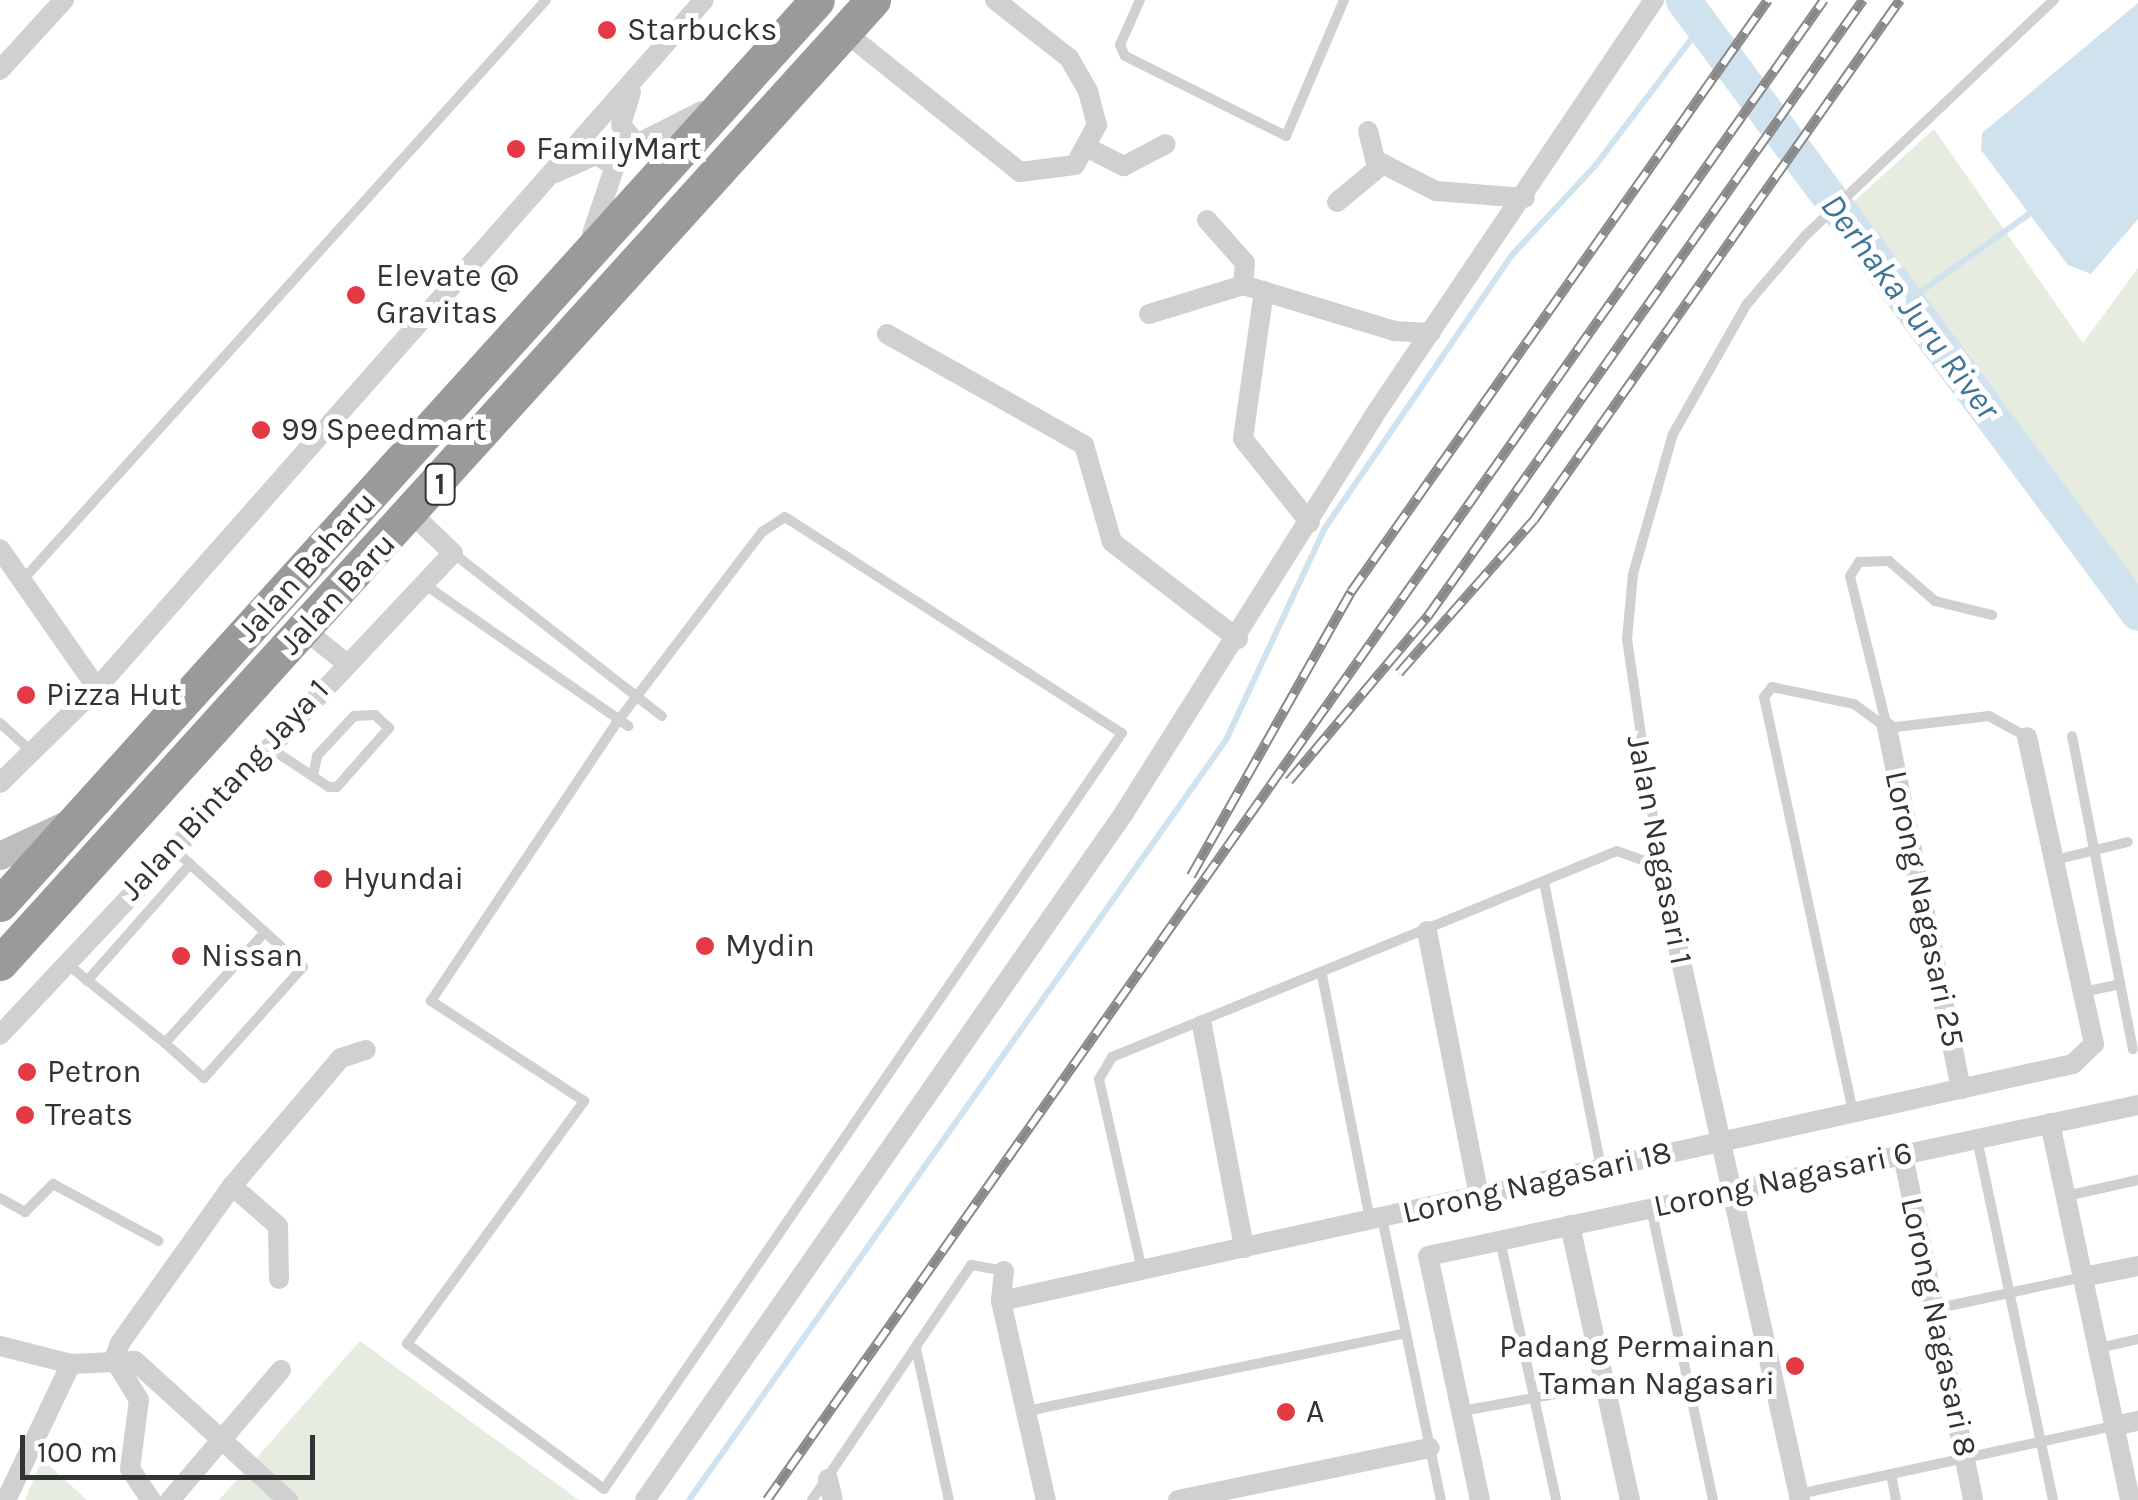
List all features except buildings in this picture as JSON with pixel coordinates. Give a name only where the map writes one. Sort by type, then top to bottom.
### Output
[{"type":"highway","name":"Jalan Baharu","points":[[77,822],[586,250],[817,0]]},
{"type":"highway","name":"Jalan Baru","points":[[0,963],[412,514],[873,0]]},
{"type":"highway","name":"1","points":[[0,904],[77,822]]},
{"type":"street","points":[[0,70],[64,0]]},
{"type":"street","points":[[0,784],[97,688],[704,0]]},
{"type":"street","points":[[846,33],[1020,172],[1075,165],[1090,149],[1097,125],[1070,58],[995,0]]},
{"type":"street","points":[[645,1500],[944,1078],[1238,639],[1431,333],[1654,0]]},
{"type":"street","points":[[640,72],[620,125],[637,144],[723,98]]},
{"type":"street","points":[[1368,130],[1377,166]]},
{"type":"street","points":[[1090,149],[1124,166],[1166,144]]},
{"type":"street","points":[[541,181],[596,155],[616,166],[586,250]]},
{"type":"street","points":[[1377,166],[1458,196],[1524,198]]},
{"type":"street","points":[[1337,202],[1377,166]]},
{"type":"street","points":[[1207,220],[1245,263],[1243,284]]},
{"type":"street","points":[[1149,314],[1243,284],[1431,333]]},
{"type":"street","points":[[1264,291],[1242,439],[1310,523]]},
{"type":"street","points":[[887,334],[1084,445],[1112,542],[1238,639]]},
{"type":"street","points":[[412,514],[453,553]]},
{"type":"street","points":[[1,552],[19,584],[97,688]]},
{"type":"street","name":"Jalan Bintang Jaya 1","points":[[1,1033],[170,846],[453,553]]},
{"type":"street","points":[[305,630],[346,663]]},
{"type":"street","name":"Lorong Nagasari 25","points":[[1887,728],[1961,1089]]},
{"type":"street","points":[[2027,737],[2082,992]]},
{"type":"street","points":[[0,856],[77,822]]},
{"type":"street","name":"Jalan Nagasari 1","points":[[1660,866],[1799,1497]]},
{"type":"street","points":[[1428,931],[1480,1196]]},
{"type":"street","name":"Lorong Nagasari 18","points":[[1001,1301],[2074,1064],[2094,1044],[2082,992]]},
{"type":"street","points":[[1202,1025],[1244,1248]]},
{"type":"street","points":[[114,1359],[232,1186],[340,1058],[366,1050]]},
{"type":"street","name":"Lorong Nagasari 6","points":[[1461,1411],[1428,1256],[2138,1105]]},
{"type":"street","points":[[2050,1124],[2130,1499]]},
{"type":"street","name":"Lorong Nagasari 8","points":[[1902,1155],[1973,1500]]},
{"type":"street","points":[[232,1186],[278,1226],[279,1279]]},
{"type":"street","points":[[1570,1225],[1630,1500]]},
{"type":"street","points":[[2082,1277],[2138,1266]]},
{"type":"street","points":[[1004,1271],[1001,1301],[1046,1500]]},
{"type":"street","points":[[0,1346],[71,1364],[135,1360],[288,1500]]},
{"type":"street","points":[[114,1359],[139,1400],[130,1469],[152,1500]]},
{"type":"street","points":[[6,1500],[71,1364]]},
{"type":"street","points":[[170,1500],[226,1442],[281,1370]]},
{"type":"street","points":[[1461,1411],[1480,1500]]},
{"type":"street","points":[[2114,1426],[2138,1421]]},
{"type":"street","points":[[1178,1500],[1430,1448]]},
{"type":"lane","points":[[19,584],[546,0]]},
{"type":"lane","points":[[1140,0],[1120,45],[1125,56],[1286,136],[1344,0]]},
{"type":"lane","name":"Jalan Nagasari 1","points":[[1660,866],[1633,719],[1633,574],[1673,434],[1704,372],[1806,235],[1856,183],[2054,0]]},
{"type":"lane","points":[[785,518],[1122,733],[604,1489],[407,1344],[584,1101],[431,1001],[623,724],[637,698],[762,532],[785,518]]},
{"type":"lane","points":[[453,553],[662,716]]},
{"type":"lane","points":[[1887,728],[1850,576],[1859,562],[1888,560],[1935,602],[1992,615]]},
{"type":"lane","points":[[423,583],[623,724]]},
{"type":"lane","points":[[1853,1113],[1764,696],[1772,687],[1854,704],[1887,728],[1989,716],[2027,737]]},
{"type":"lane","points":[[267,746],[313,776],[338,787],[388,728],[375,715],[354,716],[317,756],[313,776]]},
{"type":"lane","points":[[0,723],[32,752]]},
{"type":"lane","points":[[2072,736],[2134,1049]]},
{"type":"lane","points":[[2054,860],[2128,842]]},
{"type":"lane","points":[[65,962],[204,1078],[304,967],[170,846]]},
{"type":"lane","points":[[1142,1270],[1099,1078],[1112,1057],[1202,1025],[1617,851],[1660,866]]},
{"type":"lane","points":[[86,981],[190,864]]},
{"type":"lane","points":[[1544,882],[1601,1169]]},
{"type":"lane","points":[[166,1043],[265,932]]},
{"type":"lane","points":[[1322,975],[1442,1500]]},
{"type":"lane","points":[[2082,992],[2120,984]]},
{"type":"lane","points":[[1976,1139],[2053,1500]]},
{"type":"lane","points":[[2065,1196],[2138,1180]]},
{"type":"lane","points":[[0,1198],[25,1212],[52,1184],[160,1241]]},
{"type":"lane","points":[[1652,1208],[1713,1500]]},
{"type":"lane","points":[[1500,1240],[1556,1500]]},
{"type":"lane","points":[[812,1500],[831,1490],[971,1265],[1004,1271]]},
{"type":"lane","points":[[1934,1309],[2082,1277]]},
{"type":"lane","points":[[1027,1411],[1406,1332]]},
{"type":"lane","points":[[2098,1348],[2138,1339]]},
{"type":"lane","points":[[916,1348],[949,1500]]},
{"type":"lane","points":[[1461,1411],[1605,1385]]},
{"type":"lane","points":[[1799,1497],[2114,1426]]},
{"type":"lane","points":[[1891,1474],[1896,1500]]},
{"type":"lane","points":[[2130,1499],[2138,1497]]},
{"type":"shaded area","points":[[1934,129],[2083,343],[2138,268],[2138,602],[1851,204]]},
{"type":"shaded area","points":[[360,1341],[579,1500],[219,1500]]},
{"type":"shaded area","points":[[42,1459],[87,1500],[25,1500]]},
{"type":"water","points":[[2138,3],[2138,219],[2091,274],[2068,265],[1981,150],[1982,133]]},
{"type":"waterway","name":"Derhaka Juru River","points":[[1683,0],[2138,613]]},
{"type":"waterway","points":[[689,1500],[1226,740],[1325,528],[1512,255],[1595,166],[1699,29]]},
{"type":"waterway","points":[[1909,300],[2036,209]]},
{"type":"railway","points":[[1191,876],[1351,592],[1768,0]]},
{"type":"railway","points":[[767,1500],[1824,0]]},
{"type":"railway","points":[[1289,781],[1428,616],[1863,0]]},
{"type":"railway","points":[[1399,673],[1534,520],[1900,0]]},
{"type":"place","name":"Starbucks","points":[[607,30]]},
{"type":"place","name":"FamilyMart","points":[[516,149]]},
{"type":"place","name":"Elevate @ Gravitas","points":[[356,295]]},
{"type":"place","name":"99 Speedmart","points":[[261,430]]},
{"type":"place","name":"Pizza Hut","points":[[26,695]]},
{"type":"place","name":"Hyundai","points":[[323,879]]},
{"type":"place","name":"Mydin","points":[[705,946]]},
{"type":"place","name":"Nissan","points":[[181,956]]},
{"type":"place","name":"Petron","points":[[27,1072]]},
{"type":"place","name":"Treats","points":[[25,1115]]},
{"type":"place","name":"Padang Permainan Taman Nagasari","points":[[1795,1366]]},
{"type":"place","name":"A","points":[[1286,1412]]}]
